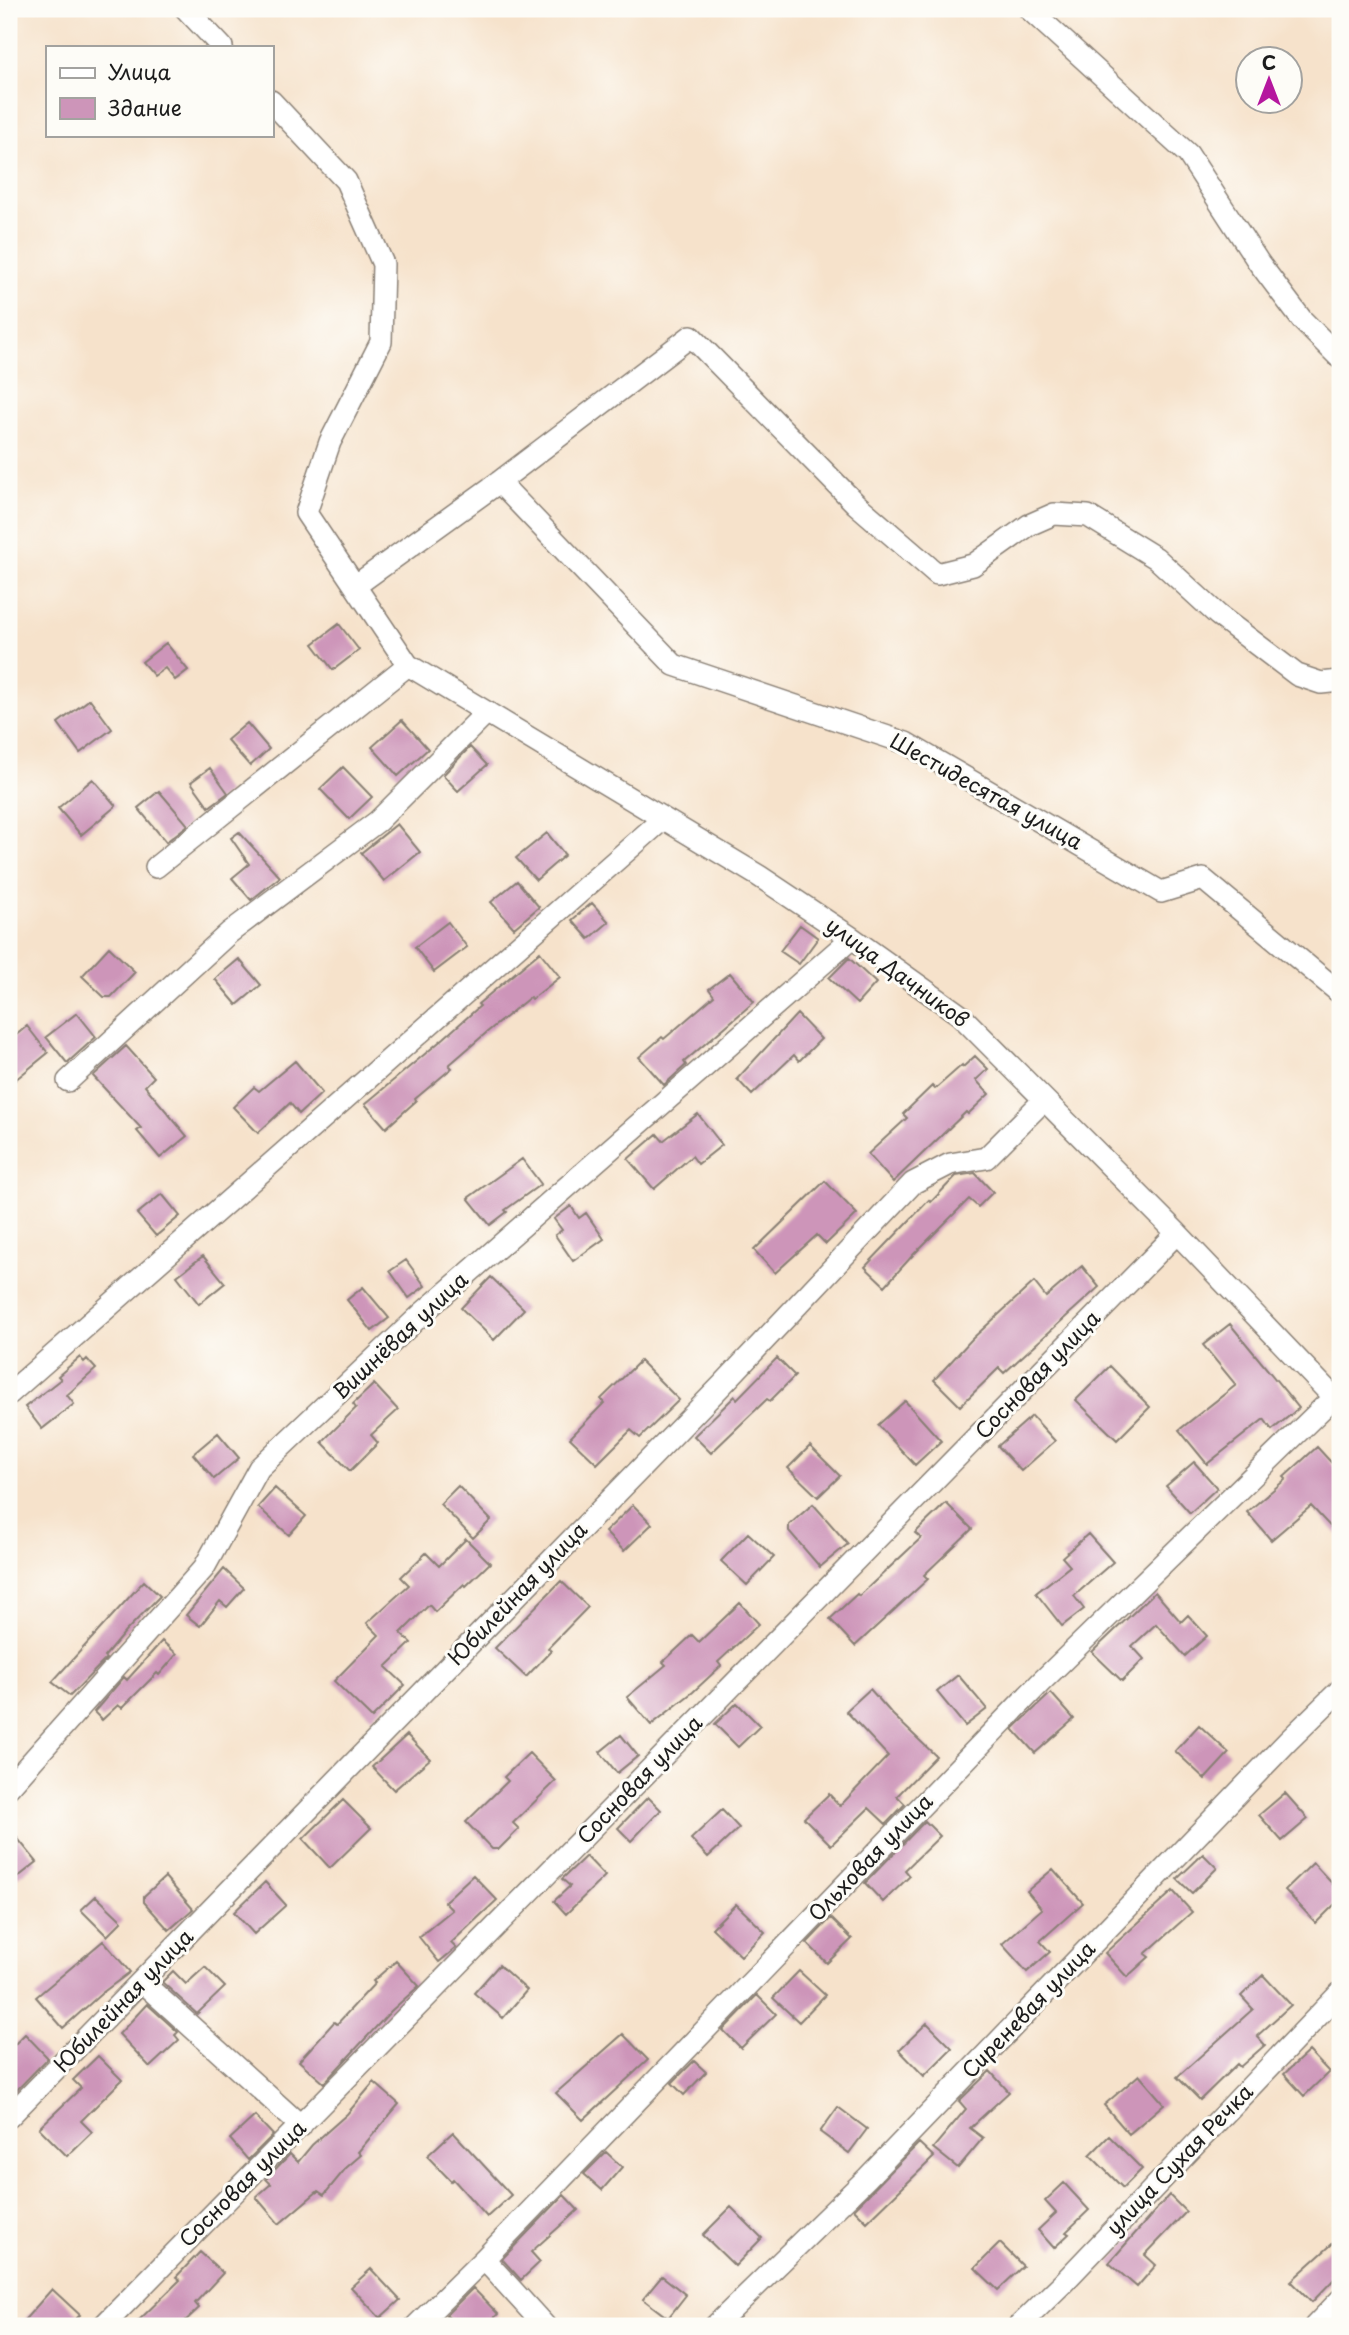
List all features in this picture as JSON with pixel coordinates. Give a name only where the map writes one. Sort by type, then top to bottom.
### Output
[{"type":"street","points":[[186,9],[221,46]]},
{"type":"street","points":[[1029,9],[1188,154],[1259,263],[1302,320],[1340,358]]},
{"type":"street","points":[[156,867],[408,665],[306,513],[330,442],[381,342],[383,264],[346,181],[273,103]]},
{"type":"street","points":[[355,586],[499,482],[691,336],[856,504],[937,574],[974,565],[1029,525],[1054,514],[1088,516],[1156,558],[1218,615],[1297,675],[1321,683],[1340,681]]},
{"type":"street","name":"Шестидесятая улица","points":[[499,482],[674,666],[906,743],[1161,892],[1203,879],[1340,993]]},
{"type":"street","name":"улица Дачников","points":[[408,665],[759,876],[960,1015],[1177,1233],[1337,1401]]},
{"type":"street","points":[[68,1081],[229,933],[379,821],[486,712]]},
{"type":"street","points":[[9,1394],[663,818]]},
{"type":"street","name":"Вишнёвая улица","points":[[9,1787],[204,1568],[259,1468],[425,1311],[852,938]]},
{"type":"street","name":"Юбилейная улица","points":[[9,2117],[713,1394],[913,1183],[950,1164],[986,1158],[1044,1100]]},
{"type":"street","name":"Сосновая улица","points":[[103,2326],[1177,1233]]},
{"type":"street","name":"Ольховая улица","points":[[416,2326],[484,2259],[1041,1682],[1337,1401]]},
{"type":"street","name":"Сиреневая улица","points":[[715,2326],[867,2178],[1340,1690]]},
{"type":"street","points":[[142,1982],[301,2126]]},
{"type":"street","name":"улица Сухая Речка","points":[[1019,2326],[1340,1993]]},
{"type":"street","points":[[484,2259],[545,2326]]},
{"type":"street","points":[[1315,2326],[1340,2300]]},
{"type":"building","points":[[339,624],[359,650],[333,670],[313,644]]},
{"type":"building","points":[[166,643],[188,670],[175,680],[165,668],[154,676],[142,662]]},
{"type":"building","points":[[90,699],[112,729],[80,753],[58,723]]},
{"type":"building","points":[[402,720],[428,749],[398,776],[372,747]]},
{"type":"building","points":[[247,723],[269,749],[250,766],[227,740]]},
{"type":"building","points":[[470,747],[487,765],[458,791],[443,775]]},
{"type":"building","points":[[343,767],[372,797],[349,819],[320,789]]},
{"type":"building","points":[[210,768],[228,793],[209,807],[191,782]]},
{"type":"building","points":[[93,779],[116,806],[81,835],[58,808]]},
{"type":"building","points":[[159,791],[188,825],[166,842],[138,808]]},
{"type":"building","points":[[397,824],[420,852],[384,881],[361,853]]},
{"type":"building","points":[[239,832],[280,877],[251,900],[232,878],[249,864],[231,838]]},
{"type":"building","points":[[547,833],[565,855],[536,880],[516,858]]},
{"type":"building","points":[[517,881],[539,907],[514,928],[491,902]]},
{"type":"building","points":[[592,903],[609,922],[589,939],[572,920]]},
{"type":"building","points":[[448,922],[467,947],[434,972],[415,947]]},
{"type":"building","points":[[800,925],[818,938],[799,964],[780,951]]},
{"type":"building","points":[[109,947],[135,972],[111,997],[104,997],[82,976]]},
{"type":"building","points":[[540,952],[560,977],[532,999],[530,997],[449,1065],[452,1068],[386,1128],[365,1104]]},
{"type":"building","points":[[849,958],[876,983],[857,1004],[829,978]]},
{"type":"building","points":[[239,959],[261,985],[237,1005],[215,979]]},
{"type":"building","points":[[730,973],[754,1002],[684,1062],[686,1065],[664,1085],[639,1057],[714,996],[709,989]]},
{"type":"building","points":[[77,1013],[96,1037],[67,1063],[46,1037]]},
{"type":"building","points":[[797,1014],[821,1039],[799,1061],[794,1055],[752,1095],[737,1079]]},
{"type":"building","points":[[27,1026],[48,1053],[9,1085],[9,1041]]},
{"type":"building","points":[[126,1046],[154,1077],[145,1086],[187,1136],[160,1158],[137,1131],[141,1128],[93,1076]]},
{"type":"building","points":[[975,1056],[988,1069],[976,1080],[989,1094],[968,1114],[966,1112],[893,1182],[868,1154],[907,1118],[903,1114],[932,1086],[935,1089]]},
{"type":"building","points":[[295,1061],[322,1093],[299,1114],[290,1103],[258,1133],[233,1107],[254,1087],[259,1091]]},
{"type":"building","points":[[698,1114],[722,1145],[698,1164],[692,1156],[654,1189],[628,1159],[657,1134],[663,1141]]},
{"type":"building","points":[[522,1159],[541,1184],[505,1210],[507,1212],[490,1225],[468,1198]]},
{"type":"building","points":[[975,1173],[993,1192],[978,1207],[969,1199],[885,1286],[865,1267],[929,1200],[931,1202],[956,1176]]},
{"type":"building","points":[[825,1181],[857,1214],[826,1244],[817,1235],[775,1273],[754,1250]]},
{"type":"building","points":[[162,1194],[180,1216],[156,1236],[137,1214]]},
{"type":"building","points":[[571,1206],[579,1218],[586,1213],[604,1239],[573,1261],[555,1235],[562,1230],[554,1219]]},
{"type":"building","points":[[203,1256],[225,1283],[199,1304],[177,1276]]},
{"type":"building","points":[[406,1260],[425,1286],[409,1298],[390,1271]]},
{"type":"building","points":[[1082,1266],[1099,1287],[1004,1373],[999,1368],[960,1406],[934,1380],[972,1339],[1034,1282],[1046,1297]]},
{"type":"building","points":[[491,1277],[524,1309],[494,1340],[461,1308]]},
{"type":"building","points":[[363,1287],[389,1318],[372,1331],[347,1300]]},
{"type":"building","points":[[1230,1324],[1299,1408],[1272,1430],[1264,1419],[1207,1464],[1179,1430],[1236,1385],[1203,1345]]},
{"type":"building","points":[[80,1357],[84,1362],[87,1359],[96,1369],[67,1395],[74,1404],[42,1429],[25,1407],[61,1379],[58,1376]]},
{"type":"building","points":[[777,1358],[795,1376],[711,1453],[694,1436],[735,1396],[737,1399]]},
{"type":"building","points":[[640,1361],[679,1400],[640,1438],[631,1430],[597,1464],[570,1438],[604,1403],[601,1399]]},
{"type":"building","points":[[1110,1366],[1150,1407],[1117,1440],[1076,1400]]},
{"type":"building","points":[[374,1384],[398,1410],[371,1435],[378,1443],[350,1471],[322,1442],[356,1408],[353,1404]]},
{"type":"building","points":[[905,1401],[941,1441],[915,1465],[878,1425]]},
{"type":"building","points":[[1032,1416],[1055,1441],[1021,1471],[998,1446]]},
{"type":"building","points":[[218,1433],[239,1458],[214,1479],[193,1454]]},
{"type":"building","points":[[810,1446],[840,1476],[818,1497],[788,1468]]},
{"type":"building","points":[[1317,1447],[1340,1472],[1340,1537],[1311,1506],[1271,1540],[1247,1512],[1286,1479],[1284,1477]]},
{"type":"building","points":[[1194,1462],[1217,1488],[1190,1513],[1166,1486]]},
{"type":"building","points":[[458,1486],[491,1520],[473,1538],[440,1504]]},
{"type":"building","points":[[275,1488],[306,1516],[289,1535],[258,1507]]},
{"type":"building","points":[[946,1503],[972,1529],[924,1575],[928,1579],[855,1646],[830,1619],[857,1594],[859,1596],[921,1538],[915,1533]]},
{"type":"building","points":[[813,1504],[848,1544],[820,1567],[789,1531],[789,1525]]},
{"type":"building","points":[[633,1505],[652,1524],[624,1551],[605,1532]]},
{"type":"building","points":[[748,1533],[774,1557],[747,1585],[721,1561]]},
{"type":"building","points":[[1088,1534],[1113,1562],[1074,1596],[1084,1609],[1062,1626],[1036,1593],[1070,1566],[1062,1557]]},
{"type":"building","points":[[466,1539],[490,1563],[435,1612],[429,1605],[401,1633],[411,1643],[386,1667],[405,1685],[372,1718],[334,1681],[379,1635],[367,1623],[409,1585],[401,1577],[426,1553],[439,1566]]},
{"type":"building","points":[[224,1569],[244,1588],[227,1607],[220,1601],[200,1626],[186,1615]]},
{"type":"building","points":[[144,1581],[160,1596],[70,1696],[52,1682]]},
{"type":"building","points":[[561,1581],[588,1607],[548,1648],[551,1651],[526,1677],[495,1648]]},
{"type":"building","points":[[1155,1592],[1181,1622],[1188,1615],[1207,1636],[1185,1656],[1156,1624],[1132,1646],[1144,1659],[1122,1681],[1092,1652]]},
{"type":"building","points":[[740,1603],[759,1624],[718,1662],[721,1666],[651,1725],[627,1697],[666,1665],[663,1662],[692,1635],[699,1642]]},
{"type":"building","points":[[162,1641],[177,1654],[159,1675],[157,1673],[122,1708],[118,1705],[102,1720],[94,1712],[124,1677],[127,1680]]},
{"type":"building","points":[[958,1675],[987,1709],[965,1726],[937,1692]]},
{"type":"building","points":[[870,1689],[936,1756],[897,1796],[905,1804],[886,1824],[869,1808],[831,1845],[804,1818],[829,1794],[840,1806],[888,1756],[846,1711]]},
{"type":"building","points":[[1051,1693],[1074,1719],[1035,1753],[1013,1729]]},
{"type":"building","points":[[737,1703],[760,1726],[738,1747],[715,1724]]},
{"type":"building","points":[[1199,1725],[1229,1753],[1205,1779],[1175,1751]]},
{"type":"building","points":[[407,1735],[430,1759],[394,1790],[372,1767]]},
{"type":"building","points":[[621,1735],[638,1756],[617,1773],[600,1752]]},
{"type":"building","points":[[529,1753],[556,1781],[513,1823],[519,1829],[499,1849],[492,1849],[466,1822],[508,1781],[504,1777]]},
{"type":"building","points":[[1285,1793],[1308,1819],[1282,1841],[1259,1815]]},
{"type":"building","points":[[648,1797],[661,1810],[631,1841],[618,1828]]},
{"type":"building","points":[[343,1800],[371,1828],[330,1868],[303,1839]]},
{"type":"building","points":[[722,1810],[739,1828],[708,1857],[691,1839]]},
{"type":"building","points":[[925,1821],[940,1836],[905,1870],[910,1876],[883,1902],[865,1883]]},
{"type":"building","points":[[9,1828],[37,1862],[18,1877],[9,1866]]},
{"type":"building","points":[[1203,1854],[1217,1868],[1192,1893],[1177,1879]]},
{"type":"building","points":[[586,1856],[605,1876],[566,1914],[554,1901],[570,1886],[562,1879]]},
{"type":"building","points":[[1313,1863],[1340,1892],[1340,1899],[1316,1923],[1285,1890]]},
{"type":"building","points":[[1053,1869],[1083,1903],[1040,1941],[1050,1952],[1027,1972],[1002,1944],[1042,1909],[1027,1891]]},
{"type":"building","points":[[473,1875],[497,1900],[451,1943],[456,1948],[439,1962],[419,1937],[452,1910],[444,1902]]},
{"type":"building","points":[[165,1877],[193,1909],[169,1930],[144,1902],[144,1896]]},
{"type":"building","points":[[265,1882],[286,1905],[254,1934],[234,1912]]},
{"type":"building","points":[[1173,1891],[1192,1912],[1145,1954],[1149,1957],[1127,1977],[1105,1953]]},
{"type":"building","points":[[96,1896],[122,1921],[107,1936],[81,1910]]},
{"type":"building","points":[[736,1904],[765,1932],[741,1956],[712,1928]]},
{"type":"building","points":[[831,1918],[852,1939],[827,1963],[807,1943]]},
{"type":"building","points":[[103,1941],[130,1972],[63,2028],[36,1997]]},
{"type":"building","points":[[396,1961],[419,1986],[391,2011],[324,2083],[299,2061],[334,2022],[337,2024],[375,1983],[373,1981]]},
{"type":"building","points":[[499,1965],[527,1990],[503,2018],[474,1993]]},
{"type":"building","points":[[205,1967],[225,1987],[197,2014],[162,1982],[173,1971],[186,1984]]},
{"type":"building","points":[[799,1971],[825,1995],[799,2022],[773,1998]]},
{"type":"building","points":[[1263,1975],[1291,2005],[1257,2036],[1265,2045],[1240,2067],[1237,2064],[1200,2100],[1177,2077],[1253,2009],[1241,1996]]},
{"type":"building","points":[[757,1995],[776,2014],[741,2048],[723,2030]]},
{"type":"building","points":[[147,2004],[178,2032],[175,2035],[179,2040],[150,2067],[119,2034]]},
{"type":"building","points":[[927,2023],[952,2048],[924,2076],[899,2050]]},
{"type":"building","points":[[25,2034],[48,2058],[9,2098],[9,2050]]},
{"type":"building","points":[[623,2034],[648,2060],[583,2120],[556,2093]]},
{"type":"building","points":[[1309,2051],[1329,2072],[1304,2096],[1284,2074]]},
{"type":"building","points":[[98,2056],[122,2080],[81,2121],[92,2132],[67,2156],[39,2128],[81,2088],[73,2080]]},
{"type":"building","points":[[694,2061],[706,2072],[684,2095],[672,2083]]},
{"type":"building","points":[[990,2071],[1009,2092],[970,2128],[983,2138],[958,2168],[933,2148],[966,2109],[959,2101]]},
{"type":"building","points":[[1139,2075],[1164,2104],[1129,2134],[1104,2105]]},
{"type":"building","points":[[374,2082],[399,2104],[358,2152],[361,2155],[346,2168],[324,2195],[318,2191],[279,2224],[256,2197],[271,2184],[266,2179],[290,2154],[298,2162],[312,2145],[347,2114]]},
{"type":"building","points":[[838,2107],[867,2129],[849,2153],[820,2132]]},
{"type":"building","points":[[255,2116],[273,2135],[248,2160],[230,2139]]},
{"type":"building","points":[[453,2132],[511,2195],[487,2217],[453,2179],[451,2181],[427,2156]]},
{"type":"building","points":[[1109,2136],[1142,2169],[1123,2188],[1090,2155]]},
{"type":"building","points":[[919,2143],[934,2157],[867,2222],[854,2209]]},
{"type":"building","points":[[606,2152],[622,2167],[602,2190],[584,2174]]},
{"type":"building","points":[[1064,2183],[1089,2210],[1054,2248],[1038,2230],[1056,2213],[1045,2201]]},
{"type":"building","points":[[564,2195],[578,2210],[531,2252],[540,2262],[521,2280],[502,2259]]},
{"type":"building","points":[[1169,2195],[1186,2212],[1145,2255],[1156,2265],[1137,2287],[1109,2263]]},
{"type":"building","points":[[731,2207],[762,2238],[735,2266],[703,2235]]},
{"type":"building","points":[[1340,2237],[1340,2273],[1312,2302],[1291,2281]]},
{"type":"building","points":[[1000,2243],[1023,2266],[998,2290],[975,2268]]},
{"type":"building","points":[[200,2252],[223,2273],[195,2303],[199,2308],[180,2326],[133,2326],[180,2280],[176,2277]]},
{"type":"building","points":[[371,2269],[400,2300],[380,2318],[351,2287]]},
{"type":"building","points":[[662,2276],[686,2295],[668,2318],[643,2299]]},
{"type":"building","points":[[473,2288],[498,2314],[486,2326],[458,2326],[446,2315]]},
{"type":"building","points":[[52,2289],[80,2315],[69,2326],[19,2326]]}]
